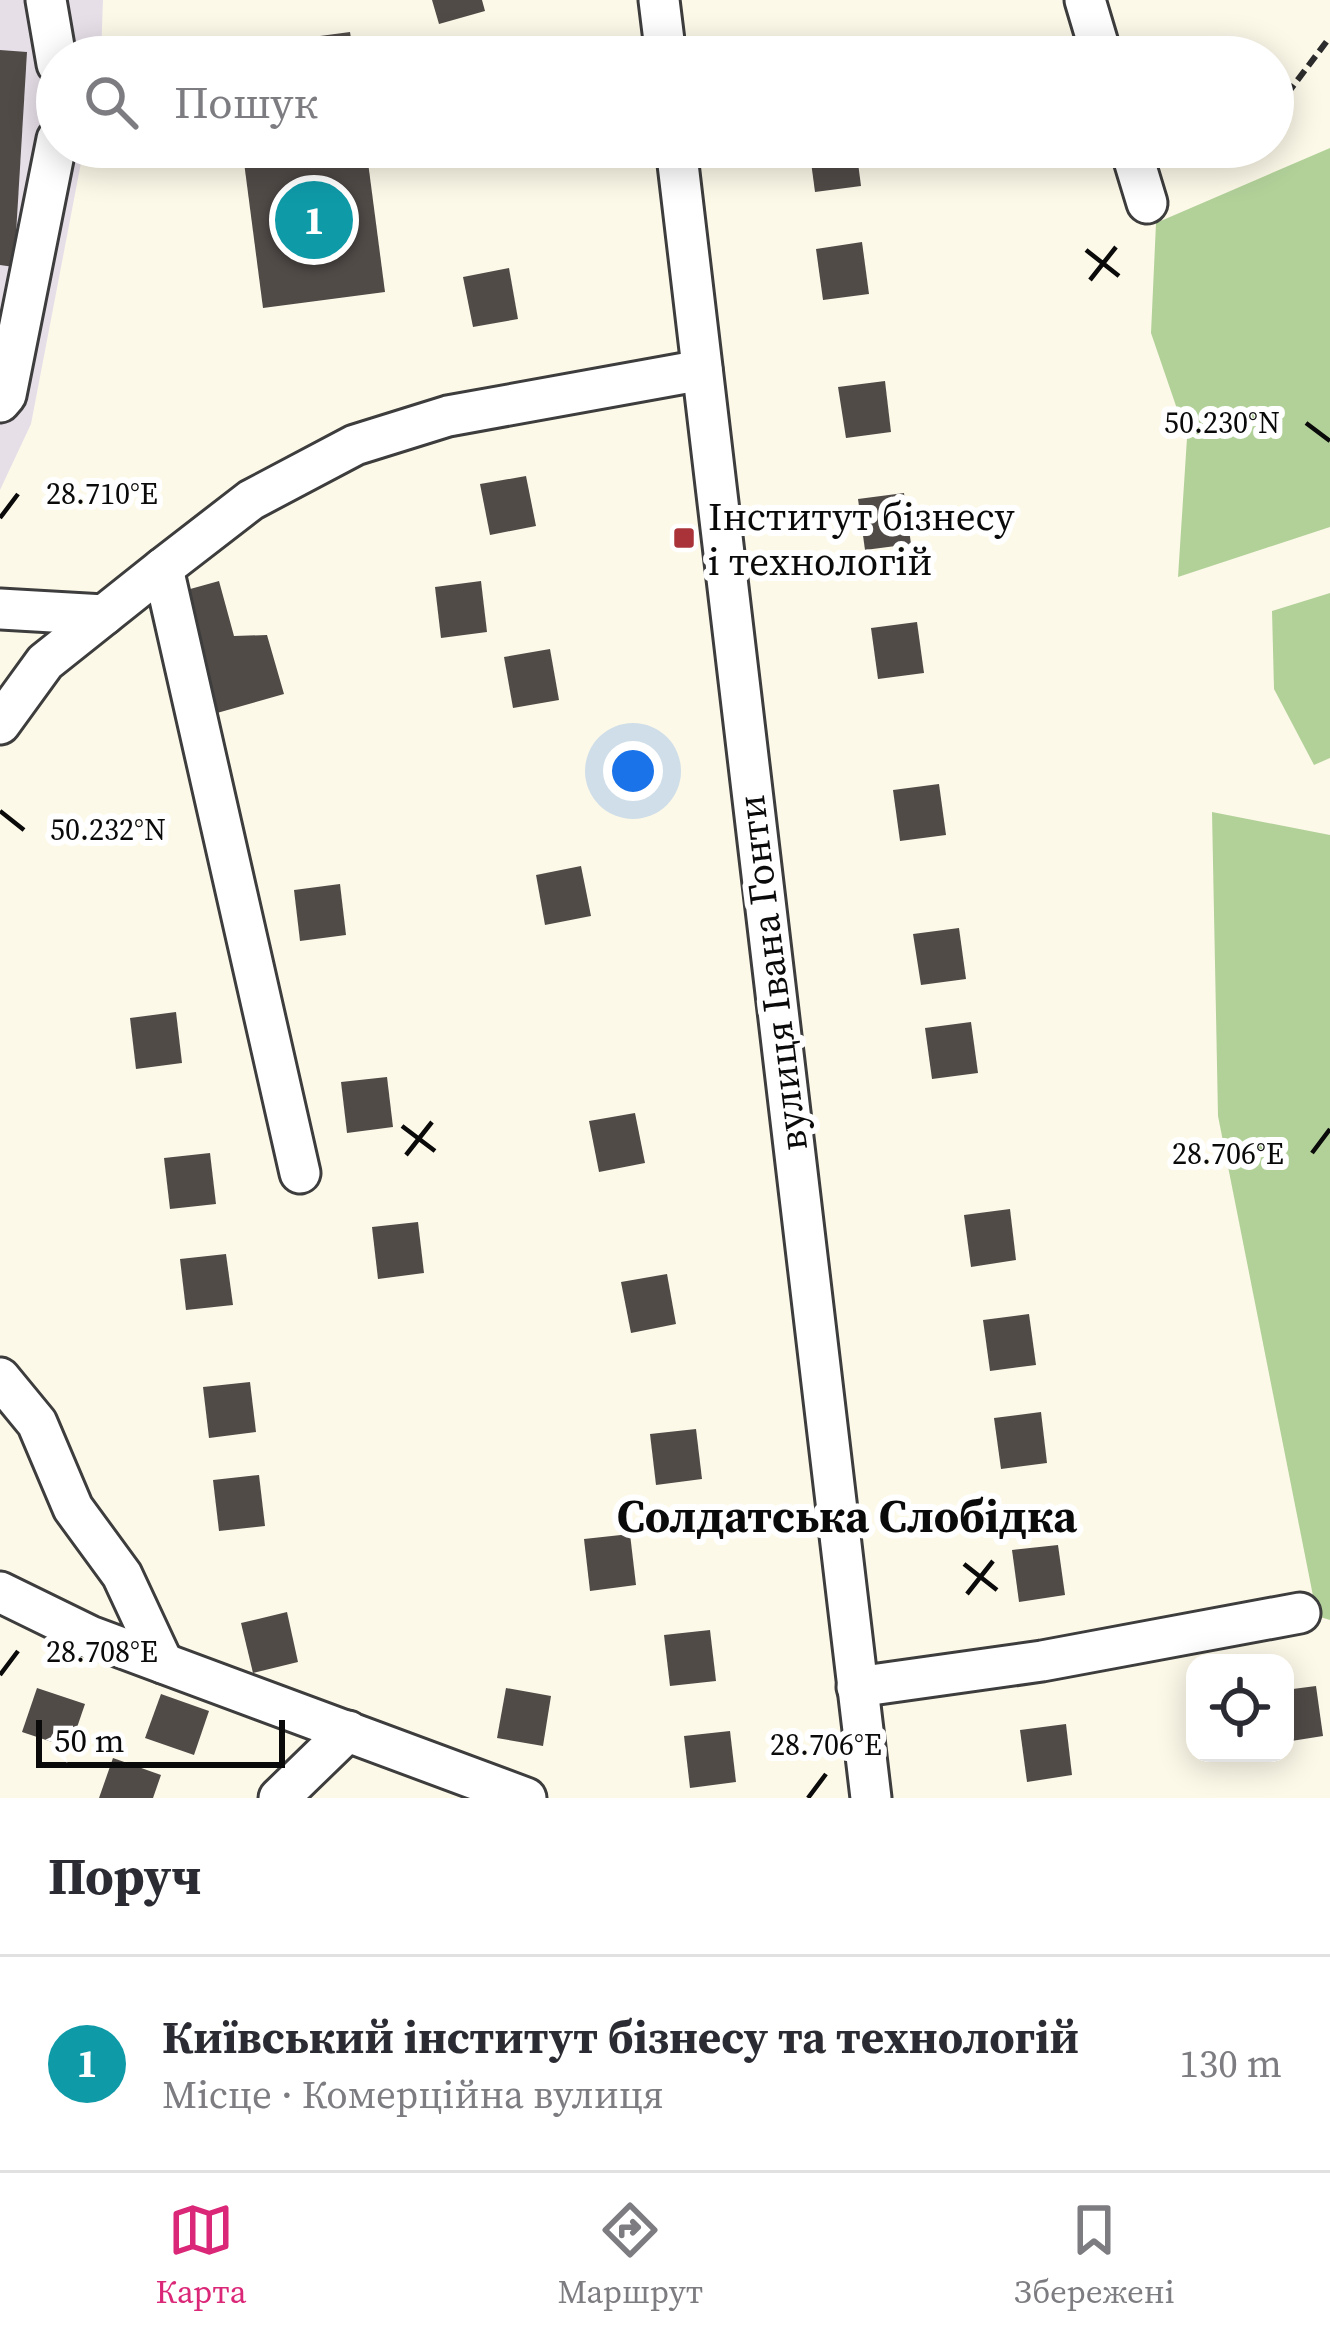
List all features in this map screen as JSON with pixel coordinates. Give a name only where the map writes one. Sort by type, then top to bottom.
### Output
[{"type":"street","points":[[46,0],[52,36]]},
{"type":"street","points":[[659,0],[663,36]]},
{"type":"street","points":[[1085,0],[1096,36]]},
{"type":"street","points":[[0,402],[6,395],[51,168]]},
{"type":"street","name":"вулиця Івана Гонти","points":[[678,168],[871,1798]]},
{"type":"street","points":[[1136,168],[1147,203]]},
{"type":"street","points":[[0,724],[45,662],[163,568],[251,500],[355,445],[448,416],[702,370]]},
{"type":"street","points":[[163,568],[300,1173]]},
{"type":"street","points":[[0,610],[104,615]]},
{"type":"street","points":[[0,1378],[37,1423],[74,1508],[122,1575],[163,1663]]},
{"type":"street","points":[[0,1592],[90,1636],[526,1798]]},
{"type":"street","points":[[857,1687],[1042,1661],[1300,1612]]},
{"type":"street","points":[[279,1798],[348,1731]]},
{"type":"path","points":[[1294,85],[1330,37]]},
{"type":"shaded area","points":[[0,0],[103,0],[102,36],[36,36],[36,168],[80,168],[31,424],[0,490]]},
{"type":"green space","points":[[1330,148],[1330,527],[1178,577],[1187,438],[1151,333],[1156,223],[1284,168],[1294,168],[1294,164]]},
{"type":"green space","points":[[1330,593],[1330,758],[1314,765],[1274,689],[1272,611]]},
{"type":"green space","points":[[1212,812],[1330,835],[1330,1620],[1317,1616],[1218,1116]]},
{"type":"building","points":[[432,0],[482,0],[485,11],[439,24]]},
{"type":"building","points":[[0,50],[27,52],[14,267],[0,265]]},
{"type":"building","points":[[245,168],[369,168],[385,292],[263,308]]},
{"type":"building","points":[[812,168],[859,168],[861,186],[815,192]]},
{"type":"building","points":[[862,242],[869,294],[823,300],[816,249]]},
{"type":"building","points":[[509,268],[518,319],[473,327],[463,277]]},
{"type":"building","points":[[885,381],[891,432],[846,438],[838,387]]},
{"type":"building","points":[[526,476],[536,526],[490,535],[480,484]]},
{"type":"building","points":[[904,493],[911,544],[865,550],[858,499]]},
{"type":"building","points":[[219,581],[234,636],[267,635],[284,694],[217,713],[183,591]]},
{"type":"building","points":[[481,581],[487,632],[441,638],[435,587]]},
{"type":"building","points":[[917,622],[924,673],[878,679],[871,628]]},
{"type":"building","points":[[550,649],[559,700],[513,708],[504,657]]},
{"type":"building","points":[[939,784],[946,835],[900,841],[893,790]]},
{"type":"building","points":[[581,866],[591,916],[545,925],[536,875]]},
{"type":"building","points":[[340,884],[346,935],[300,941],[294,890]]},
{"type":"building","points":[[959,928],[966,979],[921,985],[913,934]]},
{"type":"building","points":[[176,1012],[182,1063],[136,1069],[130,1018]]},
{"type":"building","points":[[971,1022],[978,1073],[932,1079],[925,1028]]},
{"type":"building","points":[[387,1077],[393,1127],[347,1133],[341,1082]]},
{"type":"building","points":[[635,1113],[645,1163],[599,1172],[589,1121]]},
{"type":"building","points":[[210,1153],[216,1204],[170,1209],[164,1158]]},
{"type":"building","points":[[1010,1209],[1016,1260],[971,1267],[964,1215]]},
{"type":"building","points":[[418,1222],[424,1273],[378,1279],[372,1227]]},
{"type":"building","points":[[226,1254],[233,1305],[186,1310],[180,1259]]},
{"type":"building","points":[[667,1274],[676,1324],[631,1333],[621,1282]]},
{"type":"building","points":[[1029,1314],[1036,1365],[990,1371],[983,1320]]},
{"type":"building","points":[[250,1382],[256,1432],[209,1438],[203,1387]]},
{"type":"building","points":[[1041,1412],[1047,1463],[1001,1469],[994,1418]]},
{"type":"building","points":[[696,1429],[702,1479],[656,1485],[650,1434]]},
{"type":"building","points":[[259,1475],[265,1526],[219,1531],[213,1480]]},
{"type":"building","points":[[630,1534],[636,1585],[590,1591],[584,1539]]},
{"type":"building","points":[[1058,1545],[1065,1595],[1019,1602],[1012,1550]]},
{"type":"building","points":[[287,1612],[298,1662],[253,1673],[241,1623]]},
{"type":"building","points":[[710,1630],[716,1681],[670,1686],[664,1635]]},
{"type":"building","points":[[1316,1686],[1323,1736],[1294,1741],[1294,1689]]},
{"type":"building","points":[[37,1688],[85,1704],[70,1748],[22,1732]]},
{"type":"building","points":[[506,1688],[551,1696],[543,1746],[497,1738]]},
{"type":"building","points":[[161,1694],[209,1711],[194,1755],[145,1738]]},
{"type":"building","points":[[1066,1724],[1072,1775],[1027,1782],[1020,1730]]},
{"type":"building","points":[[730,1731],[736,1782],[690,1788],[684,1736]]},
{"type":"building","points":[[113,1758],[161,1775],[153,1798],[99,1798]]},
{"type":"place","name":"Київський інститут бізнесу та технологій","points":[[314,220]]},
{"type":"place","name":"Інститут бізнесу і технологій","points":[[684,538]]},
{"type":"district","name":"Солдатська Слобідка","points":[[847,1516]]}]
